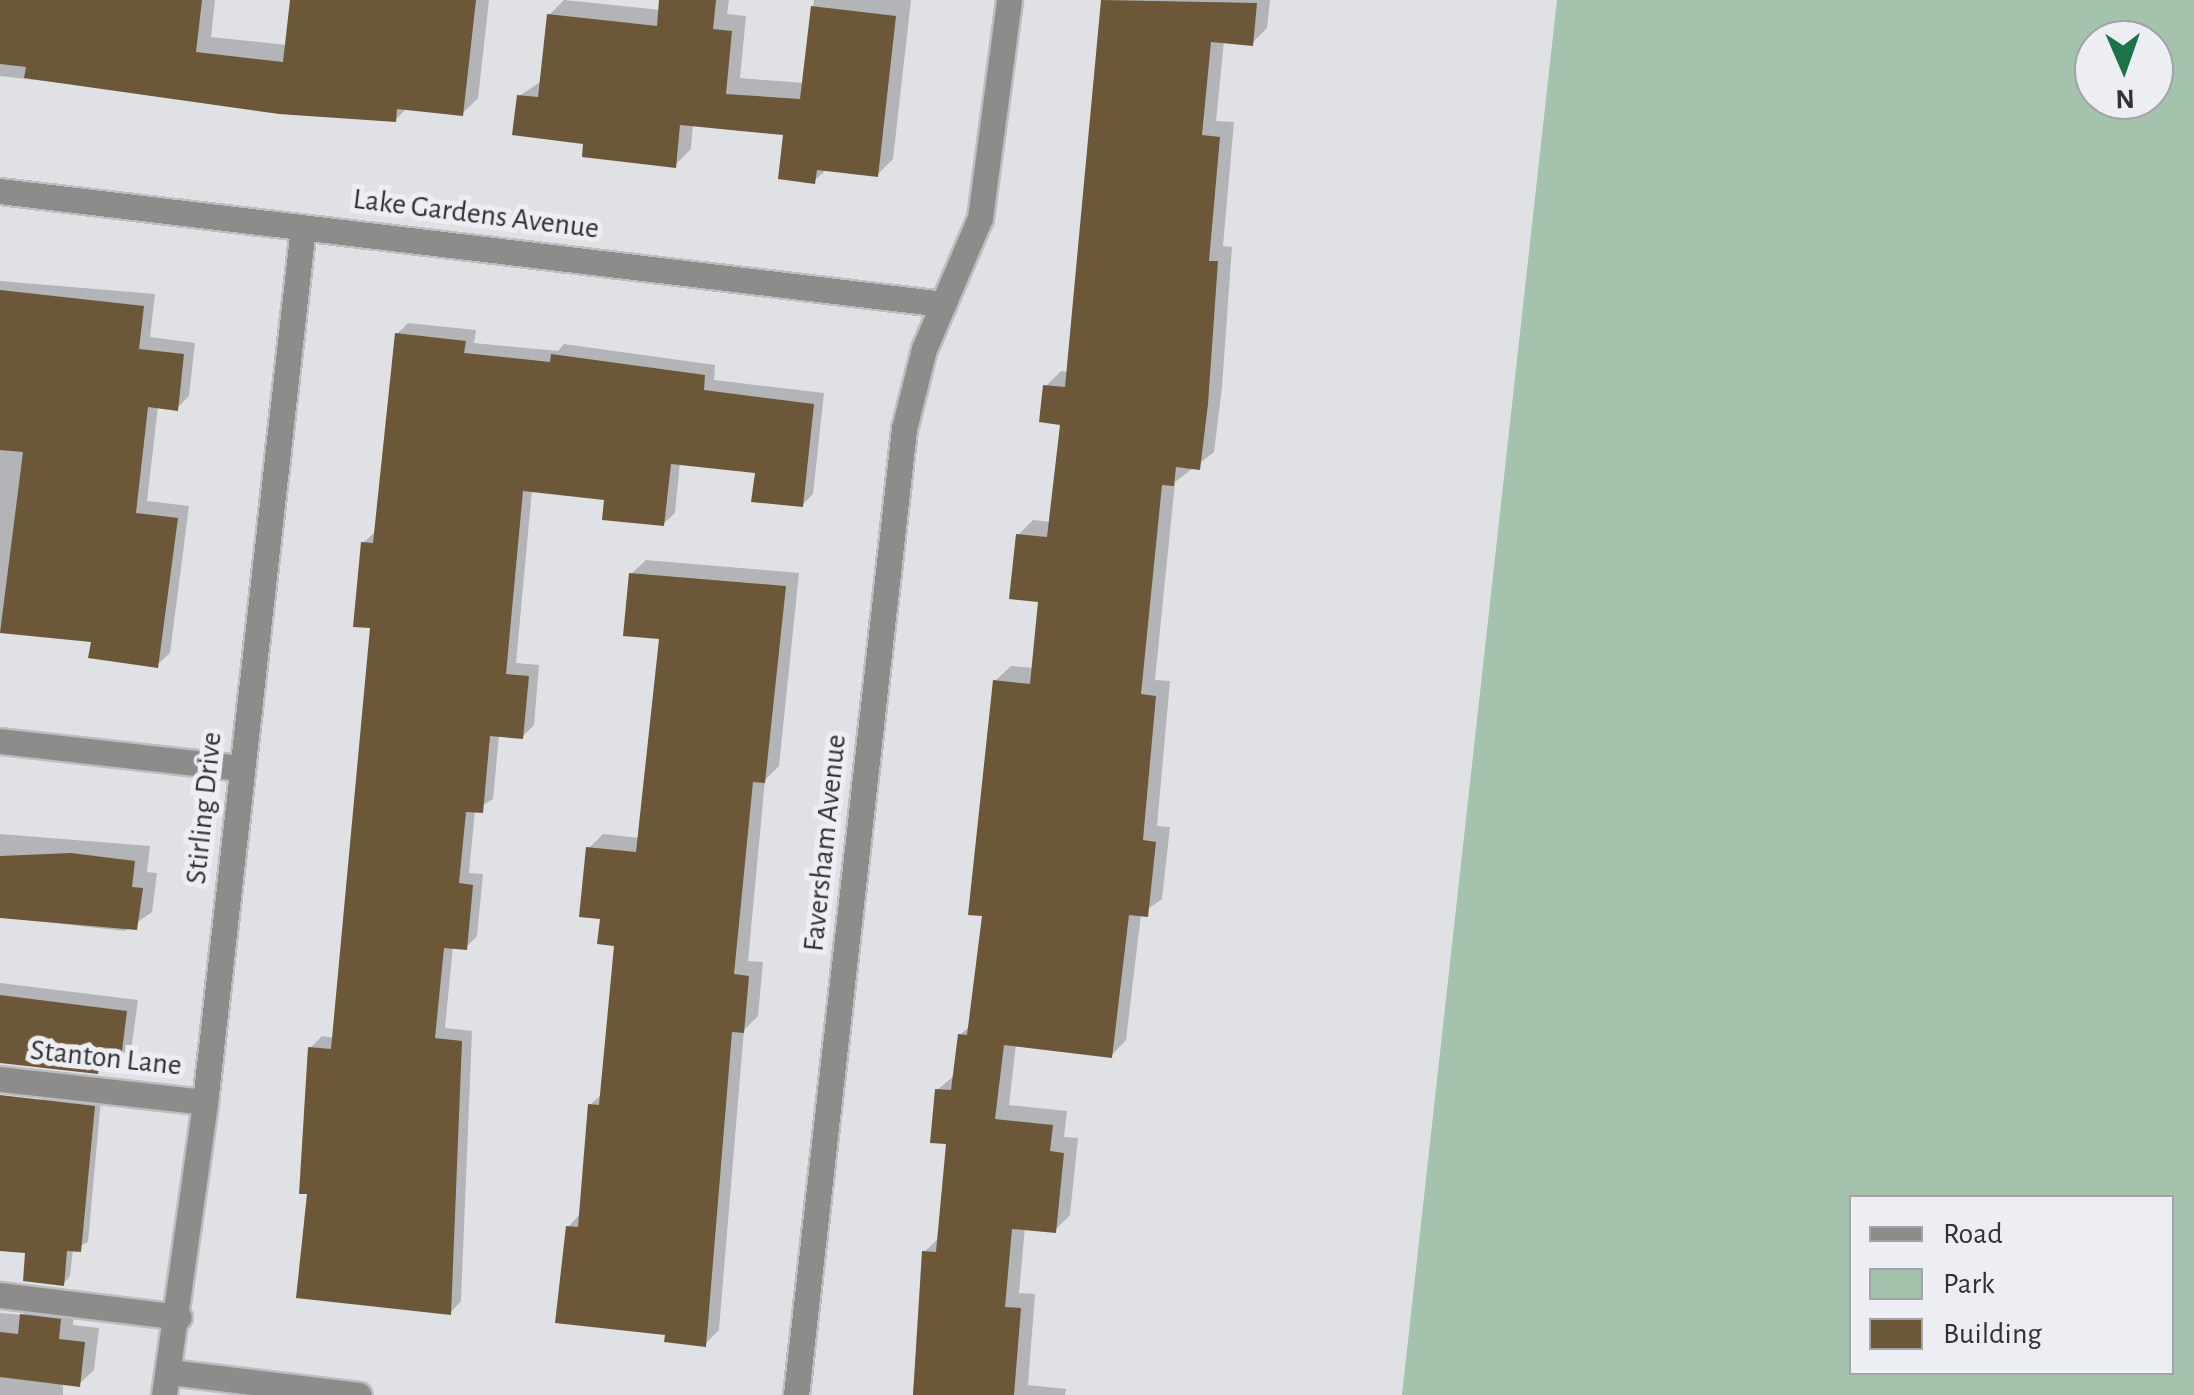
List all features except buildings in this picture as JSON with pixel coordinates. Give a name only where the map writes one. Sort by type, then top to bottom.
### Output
[{"type":"street","name":"Faversham Avenue","points":[[796,1395],[901,450],[916,376],[982,208],[1009,0]]},
{"type":"street","name":"Lake Gardens Avenue","points":[[0,191],[943,304]]},
{"type":"street","name":"Stirling Drive","points":[[167,1383],[179,1317],[205,1102],[303,226]]},
{"type":"street","points":[[0,741],[241,768]]},
{"type":"street","name":"Stanton Lane","points":[[0,1079],[205,1102]]},
{"type":"street","points":[[0,1295],[179,1317]]},
{"type":"street","points":[[167,1383],[360,1395]]},
{"type":"green space","points":[[1557,0],[2194,0],[2194,1395],[1402,1395]]}]
